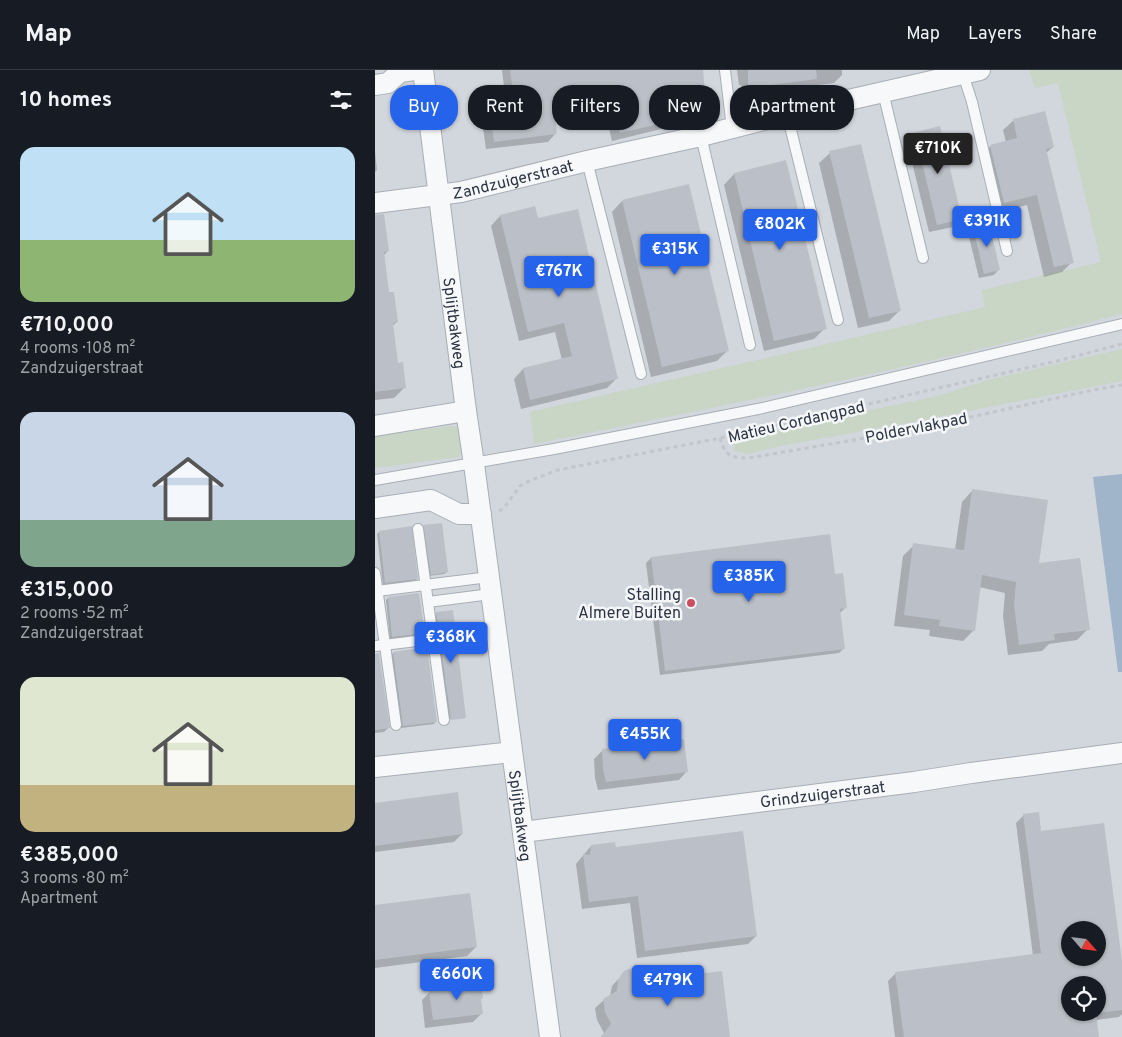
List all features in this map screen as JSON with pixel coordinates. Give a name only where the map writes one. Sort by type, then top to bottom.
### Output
[{"type":"street","name":"Splijtbakweg","points":[[423,70],[466,411],[550,1037]]},
{"type":"street","points":[[375,85],[387,83],[404,71]]},
{"type":"street","name":"Zandzuigerstraat","points":[[854,99],[971,72]]},
{"type":"street","name":"Zandzuigerstraat","points":[[375,203],[461,192],[587,160],[730,129]]},
{"type":"street","points":[[375,426],[466,411]]},
{"type":"street","points":[[375,508],[431,500],[459,514],[481,514]]},
{"type":"street","points":[[375,767],[512,752]]},
{"type":"street","name":"Grindzuigerstraat","points":[[523,832],[885,786],[1122,753]]},
{"type":"lane","points":[[725,70],[730,111]]},
{"type":"lane","points":[[971,72],[972,102],[1007,252]]},
{"type":"lane","points":[[883,92],[923,258]]},
{"type":"lane","points":[[791,130],[838,320]]},
{"type":"lane","points":[[701,136],[750,345]]},
{"type":"lane","name":"Zandzuigerstraat","points":[[587,160],[641,374]]},
{"type":"lane","points":[[375,480],[474,464],[763,408],[1122,324]]},
{"type":"lane","points":[[418,529],[444,720]]},
{"type":"lane","points":[[375,573],[380,646],[396,725]]},
{"type":"lane","points":[[377,591],[425,585],[490,586]]},
{"type":"lane","points":[[428,602],[490,586]]},
{"type":"lane","points":[[380,646],[433,639]]},
{"type":"path","name":"Matieu Cordangpad","points":[[481,514],[501,510],[520,486],[558,470],[720,438],[1057,361],[1122,344]]},
{"type":"path","name":"Poldervlakpad","points":[[720,438],[724,450],[729,454],[736,458],[749,458],[912,430],[1122,385]]},
{"type":"shaded area","points":[[375,70],[1122,70],[1122,1037],[375,1037]]},
{"type":"green space","points":[[1029,70],[1122,70],[1122,314],[976,350],[829,383],[534,444],[530,412],[985,307],[982,290],[1101,262],[1058,83],[1035,88]]},
{"type":"green space","points":[[1122,349],[1122,381],[780,446],[748,454],[734,451],[734,445],[738,438],[937,396],[988,380]]},
{"type":"green space","points":[[453,426],[463,430],[465,450],[458,457],[375,468],[375,436]]},
{"type":"water","points":[[1122,474],[1122,672],[1118,672],[1093,477]]},
{"type":"building","points":[[510,70],[703,70],[704,85],[649,85],[649,126],[639,129],[639,85],[552,85],[552,130],[557,130],[557,134],[494,142],[492,130],[542,130],[542,85],[512,85]]},
{"type":"building","points":[[748,70],[816,70],[817,79],[771,85],[748,85]]},
{"type":"building","points":[[1045,111],[1054,147],[1046,149],[1074,263],[1054,267],[1037,195],[1004,203],[990,145],[1017,138],[1013,119]]},
{"type":"building","points":[[940,126],[962,219],[937,225],[919,150],[917,151],[912,133]]},
{"type":"building","points":[[619,130],[633,130],[620,133]]},
{"type":"building","points":[[861,144],[901,311],[869,318],[829,151]]},
{"type":"building","points":[[786,160],[827,329],[774,341],[734,173]]},
{"type":"building","points":[[689,184],[729,351],[662,367],[622,200]]},
{"type":"building","points":[[535,206],[538,218],[578,209],[618,379],[530,400],[523,368],[572,356],[564,323],[528,332],[500,215]]},
{"type":"building","points":[[384,214],[389,251],[384,252],[389,292],[394,292],[398,322],[393,323],[398,363],[403,362],[406,388],[375,392],[375,215]]},
{"type":"building","points":[[989,223],[1000,270],[984,274],[973,227]]},
{"type":"building","points":[[972,489],[1048,500],[1039,563],[1080,558],[1090,630],[1054,634],[1055,640],[1019,645],[1014,605],[1016,582],[982,575],[975,631],[939,626],[940,620],[904,615],[913,543],[964,550]]},
{"type":"building","points":[[442,523],[448,572],[431,575],[423,525]]},
{"type":"building","points":[[412,526],[418,579],[385,583],[379,531]]},
{"type":"building","points":[[830,534],[835,574],[843,573],[847,608],[840,609],[845,649],[665,671],[651,557]]},
{"type":"building","points":[[419,593],[425,633],[392,637],[388,597]]},
{"type":"building","points":[[453,610],[466,718],[451,720],[436,612]]},
{"type":"building","points":[[427,647],[437,722],[403,726],[393,652]]},
{"type":"building","points":[[379,653],[390,728],[375,730],[375,654]]},
{"type":"building","points":[[684,739],[688,772],[606,782],[602,749]]},
{"type":"building","points":[[458,792],[463,834],[375,846],[375,803]]},
{"type":"building","points":[[1039,812],[1041,831],[1104,823],[1122,961],[1122,1010],[1106,1012],[1106,976],[1061,976],[1061,1021],[1097,1021],[1099,1037],[904,1037],[895,972],[1041,953],[1023,814]]},
{"type":"building","points":[[743,831],[757,936],[645,951],[638,896],[589,902],[583,854],[590,855],[591,845],[615,842],[616,847]]},
{"type":"building","points":[[470,893],[477,947],[375,960],[375,905]]},
{"type":"building","points":[[638,968],[649,980],[722,971],[730,1037],[601,1037],[611,1024],[605,1012],[603,999],[617,991],[618,980],[623,972],[628,969]]},
{"type":"building","points":[[481,982],[483,1014],[433,1020],[429,991],[454,988],[454,985]]},
{"type":"place","name":"Stalling Almere Buiten","points":[[691,603]]}]
